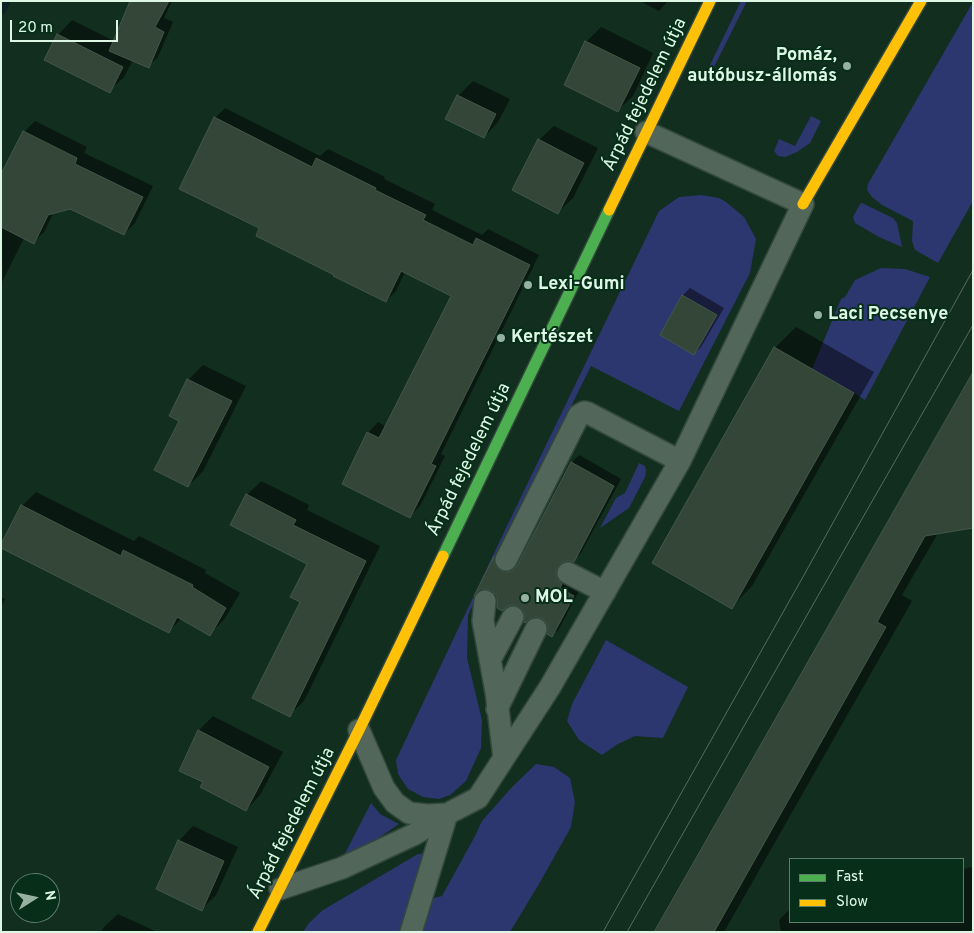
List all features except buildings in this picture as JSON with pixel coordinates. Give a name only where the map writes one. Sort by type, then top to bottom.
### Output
[{"type":"main road","name":"Árpád fejedelem útja","points":[[258,932],[359,730],[710,1]]},
{"type":"main road","points":[[803,204],[921,1]]},
{"type":"lane","points":[[280,889],[342,868],[416,834],[447,814],[478,798],[550,687],[680,461],[803,204],[646,132]]},
{"type":"lane","points":[[515,551],[579,415],[584,412],[680,461]]},
{"type":"lane","points":[[568,573],[604,592]]},
{"type":"lane","points":[[484,602],[483,621],[504,758]]},
{"type":"lane","points":[[490,660],[513,617]]},
{"type":"lane","points":[[497,709],[536,628]]},
{"type":"lane","points":[[359,730],[384,788],[395,803],[409,813],[427,815],[447,814]]},
{"type":"lane","points":[[411,932],[447,814]]},
{"type":"shaded area","points":[[741,1],[747,1],[712,71],[708,69]]},
{"type":"shaded area","points":[[973,2],[973,201],[938,263],[915,250],[912,241],[913,221],[882,205],[867,190],[868,184]]},
{"type":"shaded area","points":[[811,116],[821,121],[810,143],[797,152],[785,157],[778,156],[774,151],[779,139],[795,146]]},
{"type":"shaded area","points":[[701,195],[719,198],[744,217],[756,239],[750,273],[679,411],[591,366],[468,615],[467,658],[482,720],[481,748],[466,781],[450,795],[439,799],[423,797],[408,789],[398,774],[396,760],[659,211],[679,197]]},
{"type":"shaded area","points":[[862,203],[893,218],[897,223],[902,247],[879,237],[855,223],[853,217]]},
{"type":"shaded area","points":[[881,268],[905,269],[930,277],[865,400],[812,369],[841,299],[845,297],[855,280]]},
{"type":"shaded area","points":[[639,463],[645,466],[645,477],[629,508],[600,528],[616,498],[625,493]]},
{"type":"shaded area","points":[[606,640],[688,687],[663,738],[635,736],[618,744],[602,755],[579,740],[567,721],[572,704]]},
{"type":"shaded area","points":[[536,764],[554,767],[570,778],[575,802],[571,827],[510,932],[415,932],[429,899],[442,896],[482,821],[511,788]]},
{"type":"shaded area","points":[[371,803],[380,814],[399,824],[339,865]]},
{"type":"shaded area","points":[[429,853],[403,932],[303,932],[309,923],[323,910],[418,854]]},
{"type":"waterway","points":[[1,9],[5,1]]},
{"type":"tram line","points":[[603,932],[973,270]]},
{"type":"tram line","points":[[627,932],[973,325]]},
{"type":"traffic: fast","points":[[443,556],[609,210]]},
{"type":"traffic: slow","points":[[609,210],[710,1]]},
{"type":"traffic: slow","points":[[803,204],[921,1]]},
{"type":"traffic: slow","points":[[258,932],[443,556]]},
{"type":"place","name":"Pomáz, autóbusz-állomás","points":[[847,66]]},
{"type":"place","name":"Lexi-Gumi","points":[[528,285]]},
{"type":"place","name":"Laci Pecsenye","points":[[818,315]]},
{"type":"place","name":"Kertészet","points":[[501,338]]},
{"type":"place","name":"MOL","points":[[525,598]]}]
